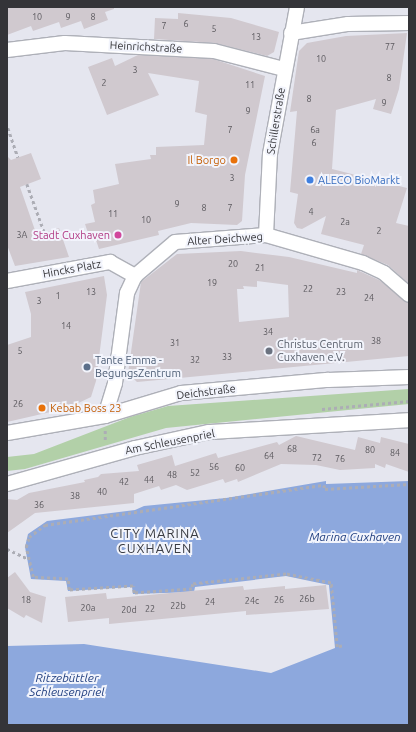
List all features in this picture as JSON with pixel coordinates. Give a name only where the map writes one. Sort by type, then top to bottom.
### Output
[{"type":"street","name":"Schillerstraße","points":[[266,235],[270,154],[284,69],[297,7]]},
{"type":"street","points":[[291,34],[348,24],[409,23]]},
{"type":"street","name":"Heinrichstraße","points":[[7,50],[64,43],[214,51],[284,69]]},
{"type":"street","name":"Alter Deichweg","points":[[106,416],[115,383],[127,293],[135,276],[176,242],[266,235],[363,263],[384,273],[409,295]]},
{"type":"street","name":"Hincks Platz","points":[[7,281],[110,262],[135,276]]},
{"type":"street","name":"Deichstraße","points":[[7,433],[106,416],[181,393],[328,380],[409,377]]},
{"type":"street","name":"Am Schleusenpriel","points":[[7,484],[135,448],[209,432],[409,420]]},
{"type":"path","points":[[8,128],[18,157]]},
{"type":"path","points":[[27,184],[45,234]]},
{"type":"path","points":[[342,646],[337,647],[331,583],[286,574],[193,584],[192,589],[134,593],[133,586],[69,590],[68,579],[33,577],[28,559],[28,537],[45,524],[324,485],[324,489],[409,484]]},
{"type":"path","points":[[7,550],[28,559]]},
{"type":"green space","points":[[409,389],[409,404],[166,428],[25,469],[7,471],[7,457],[34,454],[130,417],[168,406]]},
{"type":"water","points":[[326,481],[326,484],[409,481],[409,724],[7,725],[7,646],[84,644],[271,673],[335,648],[329,585],[286,576],[195,587],[194,592],[133,594],[132,587],[68,591],[66,581],[31,579],[25,547],[28,534],[47,521],[135,510],[144,506],[226,498]]},
{"type":"building","points":[[7,7],[114,7],[114,9],[105,12],[108,20],[84,29],[81,21],[61,28],[59,22],[33,31],[31,26],[7,35]]},
{"type":"building","points":[[178,13],[231,18],[279,32],[274,52],[267,56],[215,43],[154,39],[155,18],[178,19]]},
{"type":"building","points":[[407,33],[399,89],[391,114],[373,109],[376,99],[336,110],[332,169],[407,188],[396,223],[409,226],[409,284],[388,265],[361,254],[364,245],[321,234],[326,216],[302,229],[297,228],[294,223],[298,194],[290,192],[297,111],[290,112],[299,51],[307,43],[346,36]]},
{"type":"building","points":[[138,55],[213,59],[265,76],[245,175],[242,221],[237,225],[191,223],[158,231],[159,235],[99,249],[95,237],[90,239],[85,224],[95,222],[91,205],[95,203],[93,190],[119,184],[115,164],[151,159],[150,155],[156,155],[156,147],[204,145],[207,115],[195,112],[199,81],[148,73],[159,95],[107,115],[88,67],[112,58],[115,66]]},
{"type":"building","points":[[31,153],[41,179],[20,187],[37,236],[59,228],[69,257],[15,266],[7,245],[7,156],[11,160]]},
{"type":"building","points":[[241,251],[289,257],[357,273],[357,270],[379,280],[409,303],[409,356],[137,382],[128,373],[141,282],[177,254]],"holes":[[[257,281],[288,285],[289,317],[239,322],[237,289],[244,289],[243,286],[257,287]]]},
{"type":"building","points":[[104,276],[107,295],[96,381],[91,397],[68,408],[7,422],[7,345],[31,337],[31,314],[25,292]]},
{"type":"building","points":[[296,436],[355,450],[358,437],[380,443],[381,437],[409,444],[409,472],[386,464],[385,468],[375,464],[375,468],[340,470],[316,465],[281,464],[238,482],[237,479],[225,483],[223,479],[187,490],[176,485],[161,490],[159,486],[134,494],[134,503],[35,513],[7,533],[7,499],[17,500],[29,493],[85,482],[84,480],[98,477],[101,474],[139,471],[137,465],[172,455],[175,466],[216,453],[218,458],[277,442],[279,445]]},
{"type":"building","points":[[15,572],[30,592],[46,597],[42,623],[26,615],[24,618],[7,608],[7,578]]},
{"type":"building","points":[[326,585],[329,609],[246,615],[246,611],[109,624],[109,618],[68,622],[65,597],[106,593],[107,599],[243,586],[244,590],[285,586],[285,589]]},
{"type":"place","name":"Il Borgo","points":[[234,160]]},
{"type":"place","name":"ALECO BioMarkt","points":[[310,180]]},
{"type":"place","name":"Stadt Cuxhaven","points":[[118,235]]},
{"type":"place","name":"Christus Centrum Cuxhaven e.V.","points":[[269,351]]},
{"type":"place","name":"Tante Emma - BegungsZentrum","points":[[87,367]]},
{"type":"place","name":"Kebab Boss 23","points":[[42,408]]},
{"type":"district","name":"CITY MARINA CUXHAVEN","points":[[155,542]]},
{"type":"water label","name":"Marina Cuxhaven","points":[[355,537]]},
{"type":"water label","name":"Ritzebüttler Schleusenpriel","points":[[67,685]]}]
